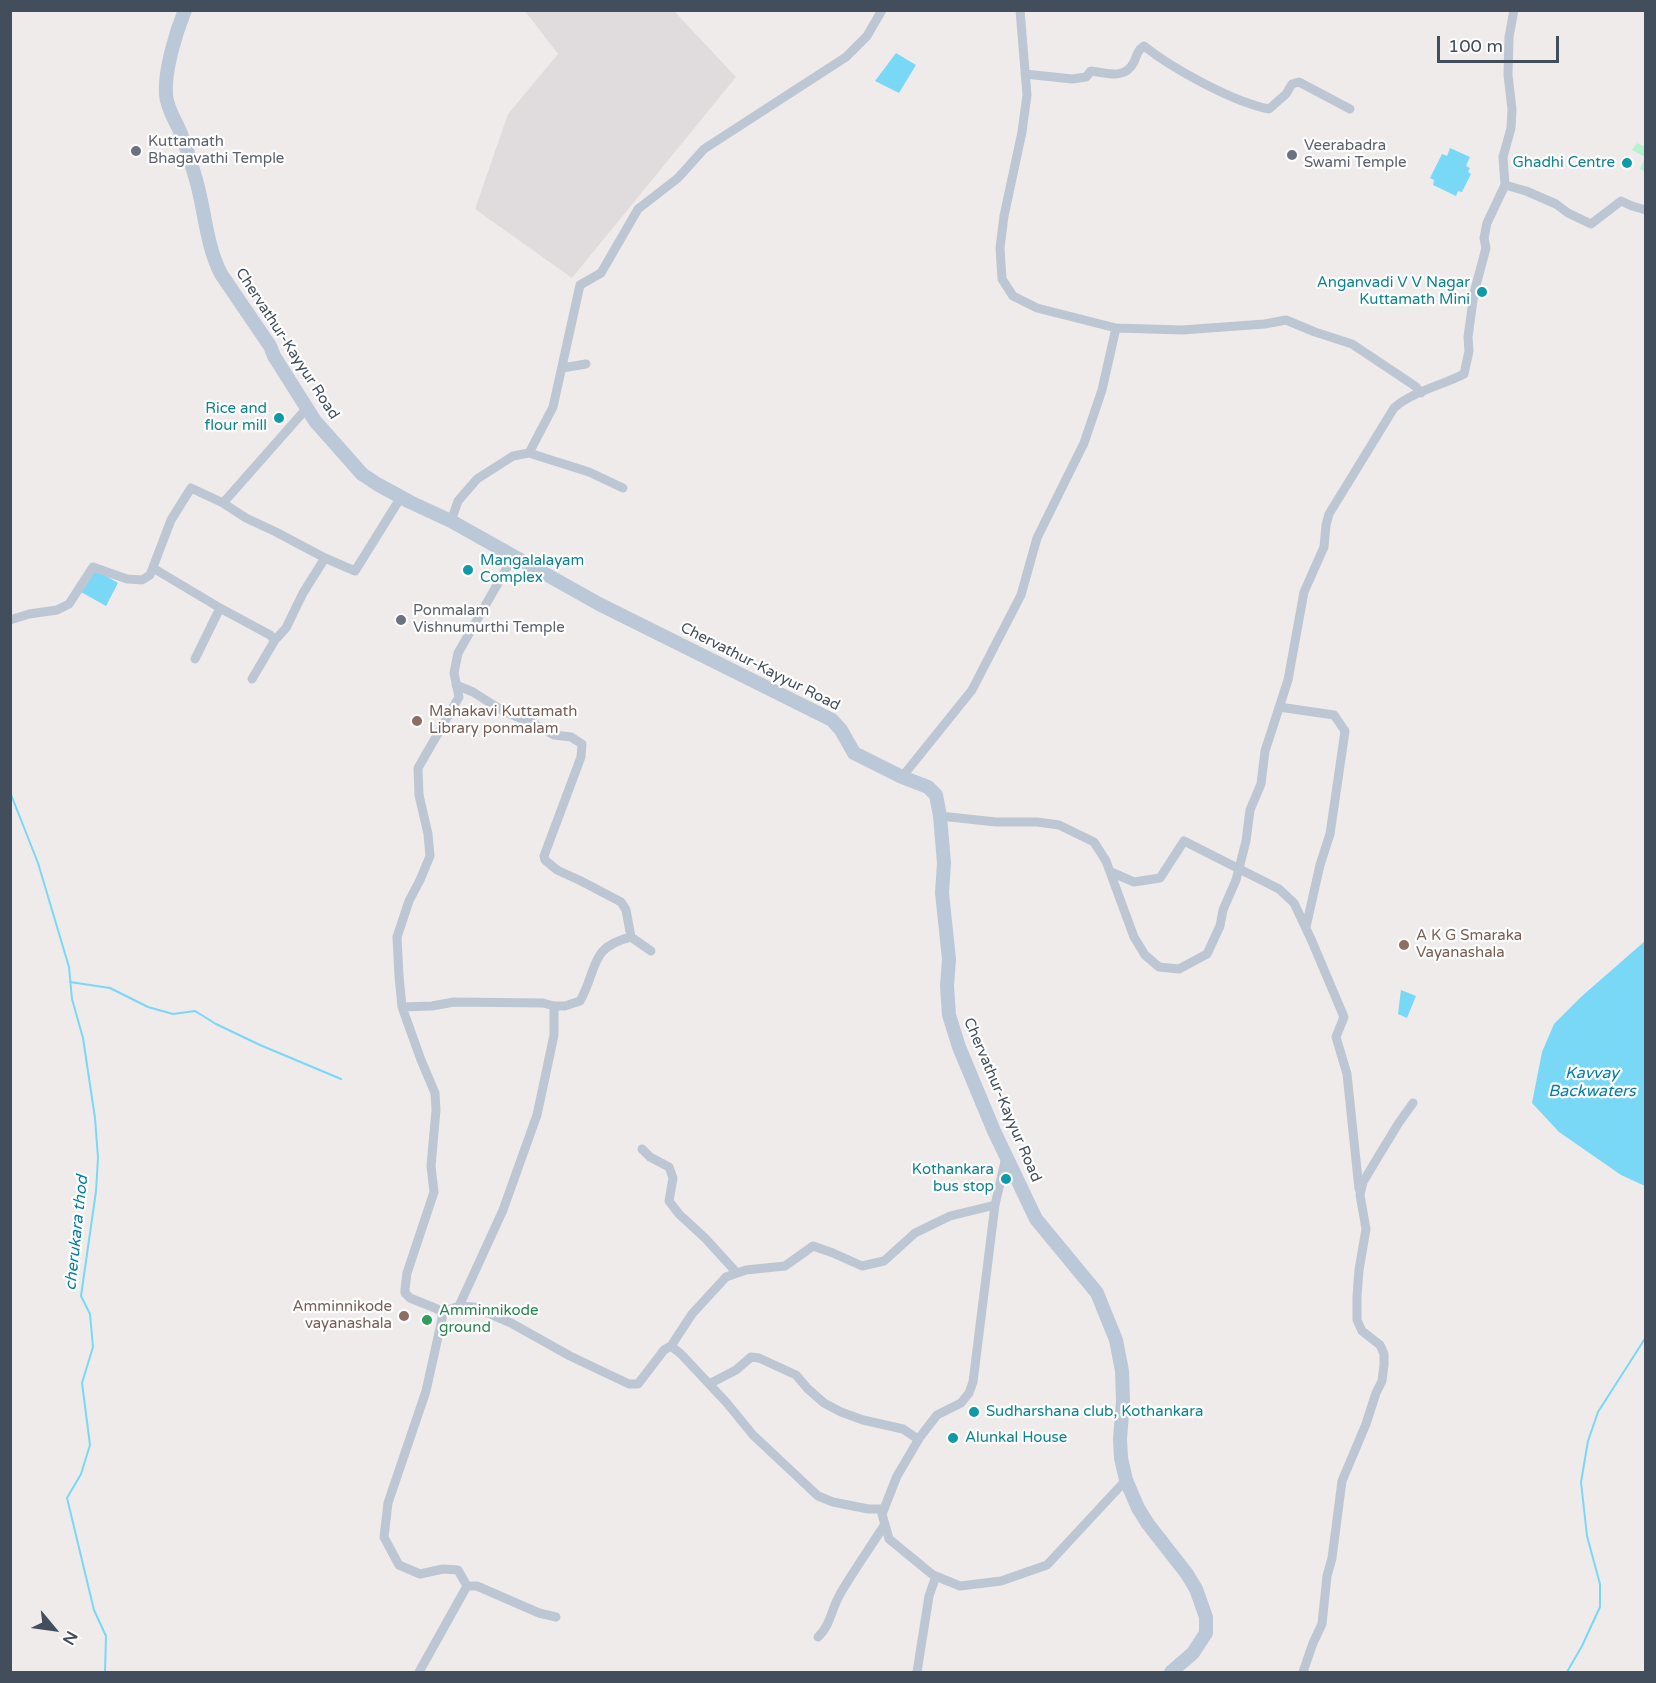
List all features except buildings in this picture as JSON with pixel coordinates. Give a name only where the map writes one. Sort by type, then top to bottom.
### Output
[{"type":"main road","name":"Chervathur-Kayyur Road","points":[[185,10],[169,64],[166,96],[194,171],[215,263],[270,346],[306,409],[362,474],[401,497],[451,520],[599,604],[832,720],[841,730],[854,753],[928,787],[936,795],[944,863],[942,893],[949,959],[947,986],[949,1015],[958,1047],[1036,1219],[1096,1293],[1116,1340],[1122,1371],[1120,1438],[1126,1480],[1148,1524],[1196,1589],[1206,1617],[1206,1633],[1193,1653],[1171,1672]]},
{"type":"street","points":[[530,453],[553,407],[580,285],[601,273],[638,209],[678,178],[704,149],[846,57],[867,36],[882,10]]},
{"type":"street","points":[[1020,10],[1027,94],[1000,248],[1002,279],[1013,296],[1037,308],[1116,327],[1182,330],[1266,324],[1286,320],[1352,344],[1415,386],[1420,393]]},
{"type":"street","points":[[940,816],[1059,825],[1094,842],[1111,872],[1134,937],[1145,955],[1159,967],[1179,969],[1208,954],[1239,869],[1250,810],[1261,783],[1264,751],[1291,669],[1293,645],[1301,616],[1304,592],[1324,547],[1329,514],[1394,408],[1403,399],[1464,374],[1474,293],[1486,248],[1484,238],[1487,223],[1505,185],[1503,157],[1511,128],[1512,109],[1508,75],[1509,37],[1514,10]]},
{"type":"street","points":[[1025,74],[1072,79],[1086,77],[1091,71],[1119,75],[1125,73],[1133,64],[1138,50],[1144,46],[1157,56],[1204,82],[1258,106],[1269,108],[1286,94],[1292,84],[1299,82],[1350,109]]},
{"type":"street","points":[[1505,185],[1557,204],[1568,213],[1591,224],[1621,201],[1646,210]]},
{"type":"street","points":[[902,777],[972,690],[1021,595],[1037,538],[1084,443],[1101,390],[1116,327]]},
{"type":"street","points":[[562,368],[586,364]]},
{"type":"street","points":[[223,503],[306,409]]},
{"type":"street","points":[[451,520],[458,501],[477,479],[513,456],[530,453],[589,472],[623,488]]},
{"type":"street","points":[[10,620],[29,614],[57,610],[69,604],[93,567],[127,579],[142,580],[150,575],[171,520],[191,488],[325,558],[355,571],[401,497]]},
{"type":"street","points":[[513,557],[458,653],[454,673],[459,697],[418,768],[419,795],[428,834],[430,856],[409,901],[397,937],[402,1007],[435,1093],[436,1110],[431,1166],[434,1192],[407,1273],[405,1293],[410,1298],[442,1312],[459,1306],[474,1307],[511,1323],[570,1356],[629,1384],[638,1384],[664,1350],[671,1346],[699,1305],[726,1277],[746,1270],[785,1266],[813,1246],[862,1266],[884,1261],[915,1233],[950,1216],[995,1205]]},
{"type":"street","points":[[252,679],[275,640],[286,628],[303,593],[325,558]]},
{"type":"street","points":[[153,568],[275,640]]},
{"type":"street","points":[[195,659],[220,608]]},
{"type":"street","points":[[456,684],[503,711],[554,735],[571,737],[582,744],[581,757],[544,856],[545,860],[557,870],[621,902],[626,910],[631,937],[651,951]]},
{"type":"street","points":[[1279,707],[1334,715],[1345,731],[1330,834],[1320,865],[1306,927]]},
{"type":"street","points":[[1111,872],[1134,882],[1160,878],[1184,841],[1279,889],[1294,903],[1344,1017],[1336,1037],[1347,1074],[1360,1195],[1366,1229],[1359,1270],[1357,1320],[1362,1331],[1380,1345],[1384,1354],[1384,1365],[1382,1381],[1342,1481],[1322,1624],[1304,1672]]},
{"type":"street","points":[[402,1007],[432,1006],[454,1002],[543,1002],[554,1006],[565,1006],[580,1001],[589,986],[589,976],[602,950],[616,940],[631,937]]},
{"type":"street","points":[[459,1306],[503,1210],[537,1115],[554,1035],[554,1006]]},
{"type":"street","points":[[1360,1195],[1363,1182],[1413,1103]]},
{"type":"street","points":[[642,1149],[650,1157],[669,1167],[673,1178],[669,1201],[737,1273]]},
{"type":"street","points":[[1006,1157],[995,1205],[973,1382],[969,1393],[961,1403],[937,1415],[918,1439],[897,1476],[882,1514],[889,1539],[936,1576],[960,1586],[1002,1581],[1047,1565],[1126,1480]]},
{"type":"street","points":[[442,1312],[426,1390],[388,1503],[384,1538],[399,1565],[420,1574],[443,1569],[458,1570],[467,1586]]},
{"type":"street","points":[[671,1346],[726,1402],[753,1435],[818,1496],[833,1502],[868,1509],[884,1509]]},
{"type":"street","points":[[709,1384],[736,1370],[752,1357],[759,1358],[796,1375],[824,1403],[841,1412],[903,1430],[918,1439]]},
{"type":"street","points":[[818,1637],[827,1629],[837,1599],[885,1524]]},
{"type":"street","points":[[917,1672],[929,1596],[936,1576]]},
{"type":"street","points":[[467,1586],[477,1586],[539,1613],[556,1617]]},
{"type":"street","points":[[418,1672],[467,1586]]},
{"type":"shaded area","points":[[525,11],[674,11],[736,77],[572,278],[475,209],[508,114],[558,54]]},
{"type":"green space","points":[[1637,143],[1645,147],[1645,157],[1632,150]]},
{"type":"green space","points":[[1645,157],[1645,172],[1640,169]]},
{"type":"water","points":[[896,53],[916,65],[899,93],[875,81]]},
{"type":"water","points":[[1450,148],[1470,157],[1466,166],[1470,168],[1468,172],[1471,174],[1462,192],[1458,191],[1456,196],[1433,185],[1434,180],[1430,178],[1442,154],[1447,156]]},
{"type":"water","points":[[94,571],[118,583],[106,606],[81,592]]},
{"type":"water","name":"Kavvay Backwaters","points":[[1645,941],[1645,1186],[1621,1175],[1559,1132],[1532,1103],[1542,1052],[1554,1024],[1582,996]]},
{"type":"water","points":[[1401,990],[1416,996],[1407,1018],[1398,1014]]},
{"type":"waterway","name":"cherukara thod","points":[[10,792],[38,863],[69,967],[72,999],[83,1038],[95,1118],[98,1158],[96,1191],[81,1296],[90,1314],[93,1347],[82,1383],[90,1445],[81,1474],[67,1498],[94,1610],[106,1636],[105,1672]]},
{"type":"waterway","points":[[70,982],[110,988],[148,1007],[173,1014],[195,1011],[260,1045],[341,1079]]},
{"type":"waterway","points":[[1567,1672],[1600,1607],[1600,1584],[1587,1536],[1581,1482],[1588,1441],[1598,1412],[1646,1337]]},
{"type":"place","name":"Kuttamath Bhagavathi Temple","points":[[136,151]]},
{"type":"place","name":"Veerabadra Swami Temple","points":[[1292,155]]},
{"type":"place","name":"Ghadhi Centre","points":[[1627,163]]},
{"type":"place","name":"Anganvadi V V Nagar Kuttamath Mini","points":[[1482,292]]},
{"type":"place","name":"Rice and flour mill","points":[[279,418]]},
{"type":"place","name":"Mangalalayam Complex","points":[[468,570]]},
{"type":"place","name":"Ponmalam Vishnumurthi Temple","points":[[401,620]]},
{"type":"place","name":"Mahakavi Kuttamath Library ponmalam","points":[[417,721]]},
{"type":"place","name":"A K G Smaraka Vayanashala","points":[[1404,945]]},
{"type":"place","name":"Kothankara bus stop","points":[[1006,1179]]},
{"type":"place","name":"Amminnikode vayanashala","points":[[404,1316]]},
{"type":"place","name":"Amminnikode ground","points":[[427,1320]]},
{"type":"place","name":"Sudharshana club, Kothankara","points":[[974,1412]]},
{"type":"place","name":"Alunkal House","points":[[953,1438]]}]
